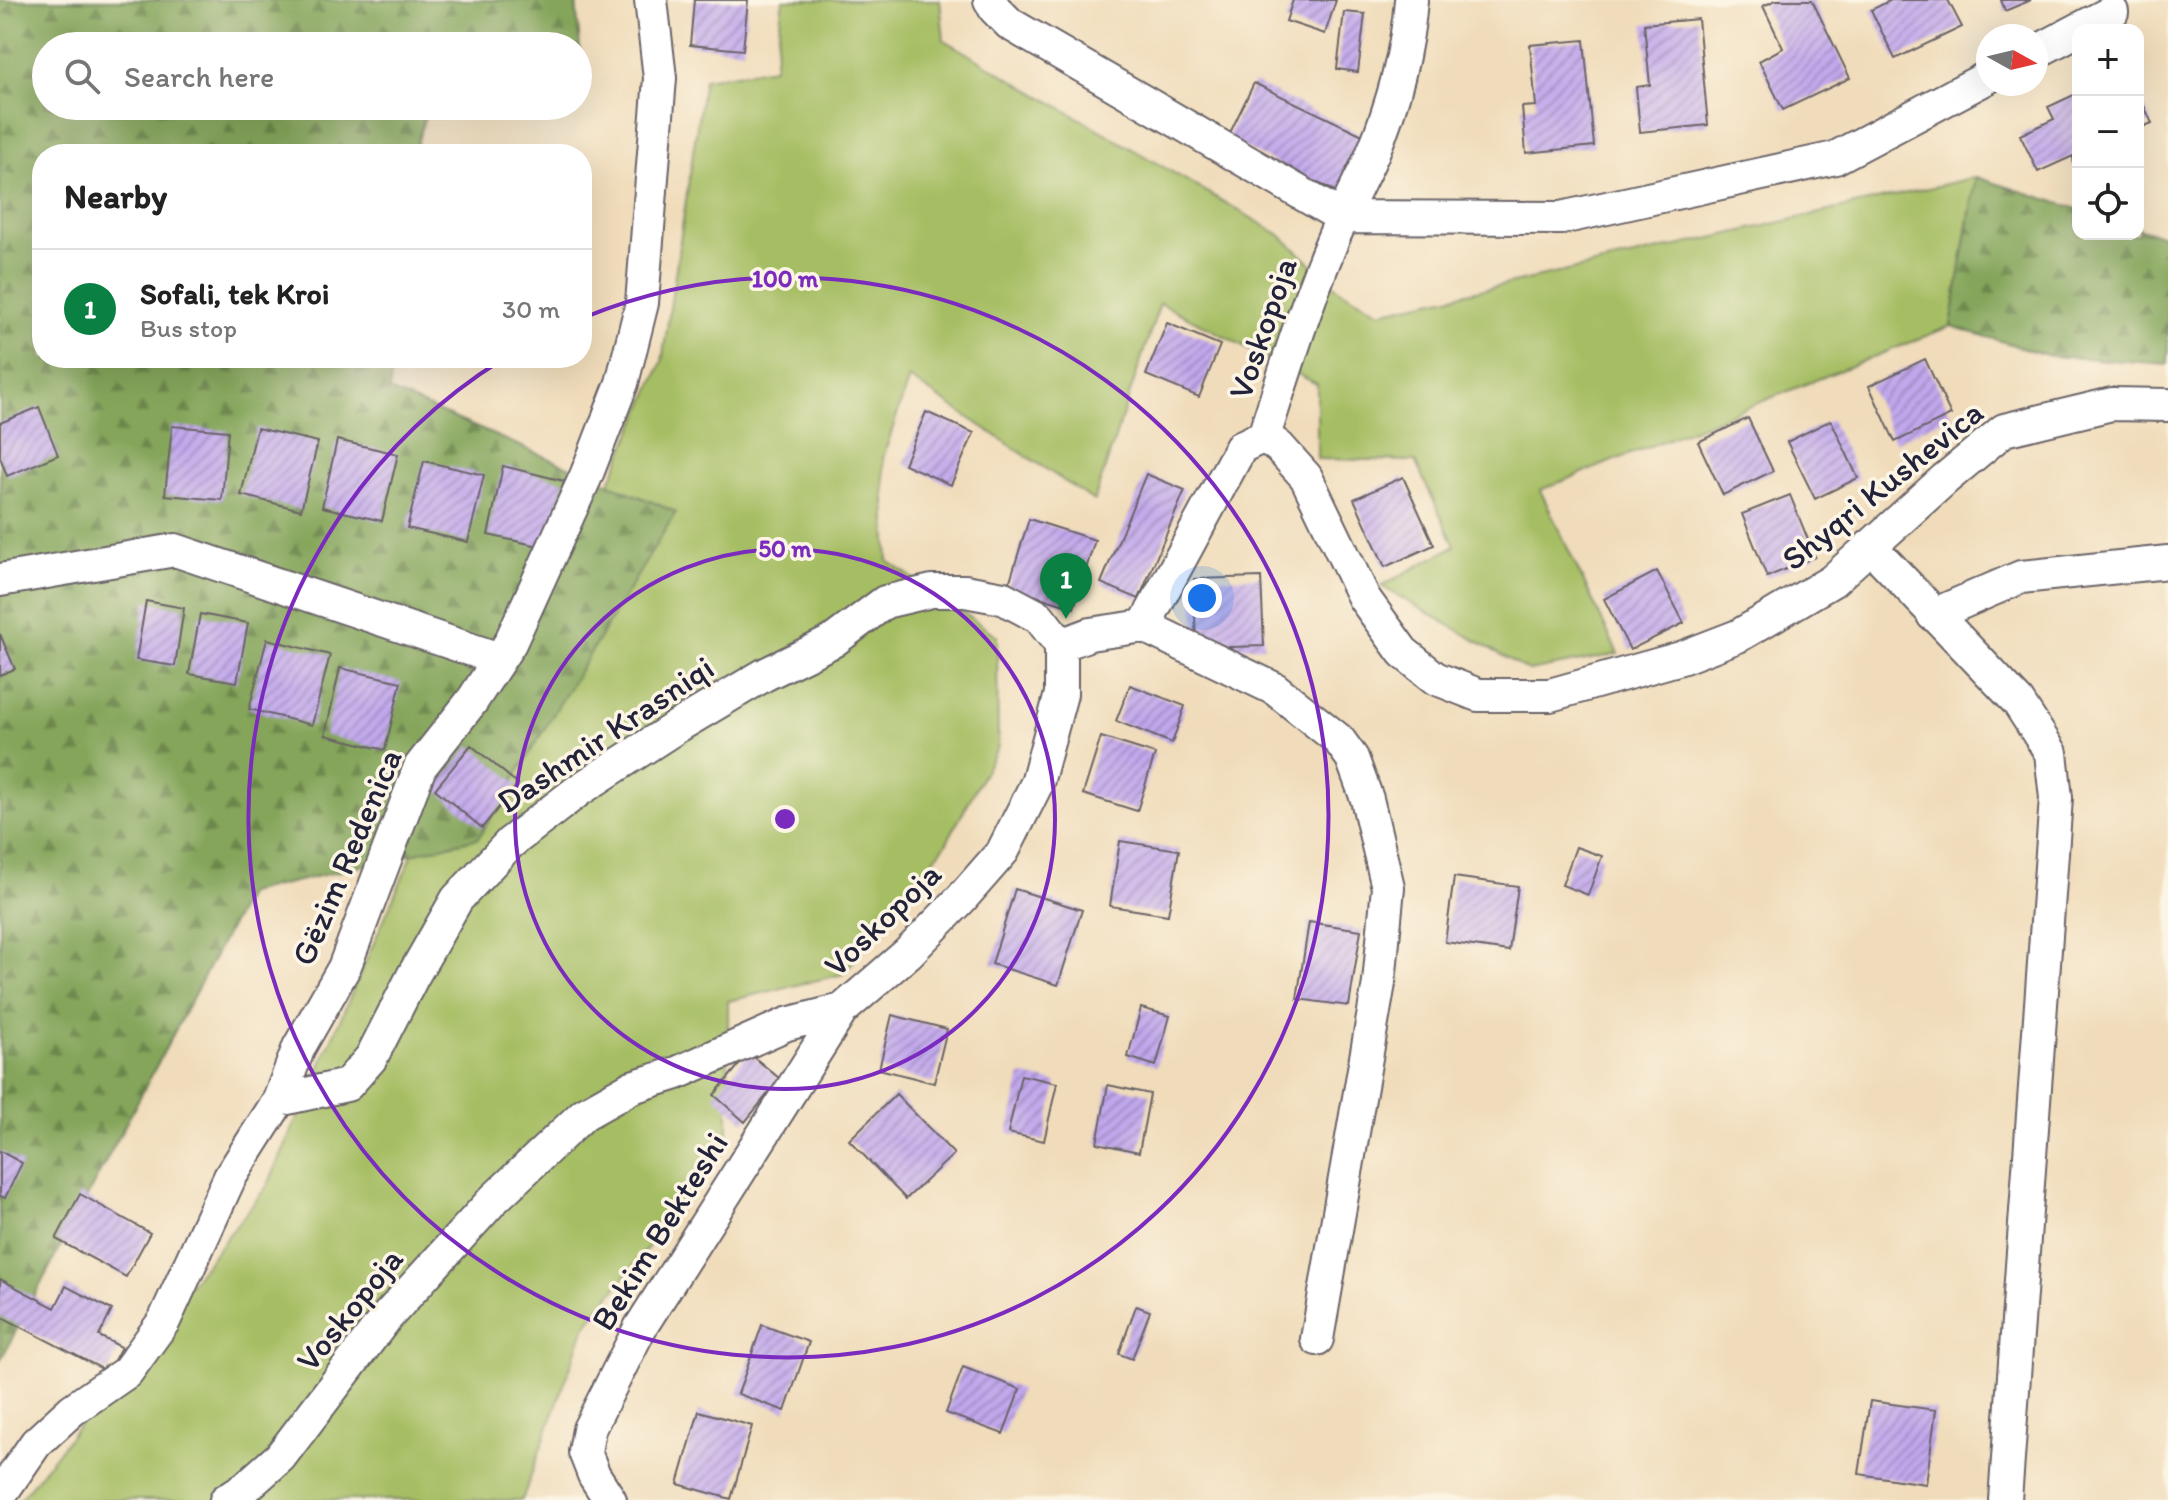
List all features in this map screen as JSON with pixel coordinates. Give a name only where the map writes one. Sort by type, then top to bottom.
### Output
[{"type":"street","name":"Gëzim Redenica","points":[[0,1495],[36,1443],[72,1410],[127,1372],[164,1321],[230,1177],[279,1100],[299,1047],[344,968],[420,767],[472,701],[510,643],[586,476],[622,383],[642,303],[660,78],[651,0]]},
{"type":"street","points":[[990,0],[1010,24],[1342,217],[1561,218],[1835,158],[1976,83]]},
{"type":"street","name":"Voskopoja","points":[[1144,626],[1241,447],[1264,436],[1292,346],[1342,217],[1389,109],[1409,23],[1411,0]]},
{"type":"street","points":[[2048,46],[2112,12]]},
{"type":"street","name":"Shyqri Kushevica","points":[[1264,436],[1279,447],[1306,477],[1364,598],[1403,652],[1435,678],[1478,695],[1550,695],[1681,658],[1738,636],[1832,581],[2004,430],[2112,404],[2168,405]]},
{"type":"street","points":[[1870,546],[2018,702],[2051,753],[2056,798],[2005,1500]]},
{"type":"street","points":[[0,580],[175,550],[499,659]]},
{"type":"street","points":[[1933,615],[2021,577],[2168,562]]},
{"type":"street","name":"Dashmir Krasniqi","points":[[279,1100],[347,1085],[371,1058],[457,899],[510,843],[579,790],[678,726],[764,675],[833,641],[885,602],[932,591],[965,591],[1003,598],[1039,617],[1061,645]]},
{"type":"street","points":[[1061,645],[1090,634],[1144,626],[1275,689],[1339,740],[1352,758],[1367,799],[1388,887],[1379,983],[1317,1339]]},
{"type":"street","name":"Voskopoja","points":[[226,1500],[245,1488],[280,1457],[385,1319],[493,1200],[584,1114],[632,1087],[677,1073],[787,1024],[842,1010],[908,953],[961,899],[1003,851],[1037,783],[1061,694],[1061,645]]},
{"type":"street","name":"Bekim Bekteshi","points":[[610,1500],[594,1475],[585,1452],[589,1429],[640,1328],[842,1010]]},
{"type":"green space","points":[[0,0],[576,0],[579,32],[32,32],[32,120],[424,120],[417,144],[32,144],[32,368],[391,368],[390,391],[676,512],[478,838],[248,893],[0,1361]]},
{"type":"green space","points":[[783,0],[940,0],[944,40],[1279,234],[1338,289],[1380,312],[1976,177],[1951,326],[1540,490],[1618,654],[1529,671],[1381,586],[1455,546],[1415,461],[1317,459],[1317,384],[1160,303],[1094,501],[909,378],[883,458],[888,561],[997,636],[998,747],[946,844],[843,974],[728,1001],[728,1146],[585,1327],[522,1500],[20,1500],[268,1185],[413,853],[478,838],[675,513],[609,484],[662,362],[704,79],[774,68]]},
{"type":"green space","points":[[1976,177],[2072,207],[2072,240],[2144,240],[2144,230],[2168,237],[2168,364],[2050,356],[1951,326]]},
{"type":"building","points":[[694,0],[748,0],[743,50],[690,45]]},
{"type":"building","points":[[1293,0],[1336,0],[1325,34],[1286,21]]},
{"type":"building","points":[[1776,0],[1812,0],[1850,78],[1783,110],[1759,61],[1783,48],[1763,6]]},
{"type":"building","points":[[1891,0],[1948,0],[1962,27],[1895,59],[1871,10]]},
{"type":"building","points":[[2001,0],[2031,0],[2005,11]]},
{"type":"building","points":[[1344,12],[1365,14],[1358,72],[1337,69]]},
{"type":"building","points":[[1698,19],[1708,125],[1640,132],[1636,87],[1650,85],[1644,24]]},
{"type":"building","points":[[1584,40],[1594,146],[1526,153],[1522,107],[1536,106],[1530,45]]},
{"type":"building","points":[[1254,83],[1371,139],[1345,196],[1227,139]]},
{"type":"building","points":[[2072,96],[2072,156],[2038,172],[2020,135],[2054,119],[2048,107]]},
{"type":"building","points":[[2144,106],[2152,123],[2144,126]]},
{"type":"building","points":[[1167,323],[1220,345],[1199,397],[1146,375]]},
{"type":"building","points":[[1925,359],[1951,415],[1895,442],[1869,386]]},
{"type":"building","points":[[39,407],[58,455],[7,476],[0,457],[0,423]]},
{"type":"building","points":[[926,412],[974,433],[951,485],[904,464]]},
{"type":"building","points":[[1748,418],[1773,471],[1723,495],[1698,442]]},
{"type":"building","points":[[1831,420],[1858,478],[1815,499],[1787,442]]},
{"type":"building","points":[[172,426],[228,431],[222,500],[165,495]]},
{"type":"building","points":[[257,428],[318,442],[301,510],[241,495]]},
{"type":"building","points":[[337,440],[398,454],[382,521],[322,507]]},
{"type":"building","points":[[424,461],[484,475],[468,542],[407,528]]},
{"type":"building","points":[[503,466],[564,481],[548,548],[488,535]]},
{"type":"building","points":[[1146,474],[1185,490],[1139,599],[1101,583]]},
{"type":"building","points":[[1403,477],[1434,545],[1385,567],[1354,499]]},
{"type":"building","points":[[1790,495],[1815,557],[1767,577],[1742,514]]},
{"type":"building","points":[[1029,519],[1095,540],[1074,608],[1008,587]]},
{"type":"building","points":[[1657,571],[1684,623],[1630,650],[1604,599]]},
{"type":"building","points":[[1261,577],[1264,646],[1196,648],[1194,579]]},
{"type":"building","points":[[146,601],[184,608],[175,666],[136,660]]},
{"type":"building","points":[[200,614],[248,623],[237,682],[189,674]]},
{"type":"building","points":[[0,634],[15,669],[0,675]]},
{"type":"building","points":[[267,639],[330,655],[312,725],[249,709]]},
{"type":"building","points":[[340,668],[401,682],[385,750],[325,735]]},
{"type":"building","points":[[1130,685],[1185,706],[1172,743],[1116,721]]},
{"type":"building","points":[[1101,737],[1155,754],[1137,811],[1083,794]]},
{"type":"building","points":[[471,745],[518,784],[482,828],[435,789]]},
{"type":"building","points":[[1120,841],[1179,850],[1168,915],[1110,906]]},
{"type":"building","points":[[1576,847],[1602,856],[1588,895],[1562,885]]},
{"type":"building","points":[[1454,877],[1518,886],[1509,951],[1445,942]]},
{"type":"building","points":[[1015,889],[1082,910],[1058,985],[992,964]]},
{"type":"building","points":[[1309,922],[1361,930],[1349,1006],[1297,999]]},
{"type":"building","points":[[1141,1008],[1170,1016],[1156,1066],[1128,1057]]},
{"type":"building","points":[[892,1015],[947,1029],[934,1083],[879,1069]]},
{"type":"building","points":[[749,1053],[780,1079],[745,1122],[714,1095]]},
{"type":"building","points":[[1021,1075],[1057,1083],[1044,1141],[1008,1133]]},
{"type":"building","points":[[1108,1085],[1150,1094],[1139,1152],[1097,1143]]},
{"type":"building","points":[[896,1094],[954,1154],[906,1199],[849,1140]]},
{"type":"building","points":[[0,1151],[22,1163],[5,1198],[0,1196]]},
{"type":"building","points":[[80,1194],[150,1233],[126,1277],[56,1239]]},
{"type":"building","points":[[0,1279],[55,1308],[66,1286],[112,1310],[99,1336],[121,1347],[108,1372],[0,1316]]},
{"type":"building","points":[[1136,1306],[1150,1311],[1132,1359],[1119,1354]]},
{"type":"building","points":[[762,1325],[809,1342],[785,1411],[738,1394]]},
{"type":"building","points":[[963,1367],[1020,1389],[1003,1434],[946,1413]]},
{"type":"building","points":[[1870,1401],[1936,1410],[1926,1484],[1859,1474]]},
{"type":"building","points":[[699,1411],[752,1426],[731,1499],[678,1484]]},
{"type":"place","name":"Sofali, tek Kroi","points":[[1066,619]]}]
